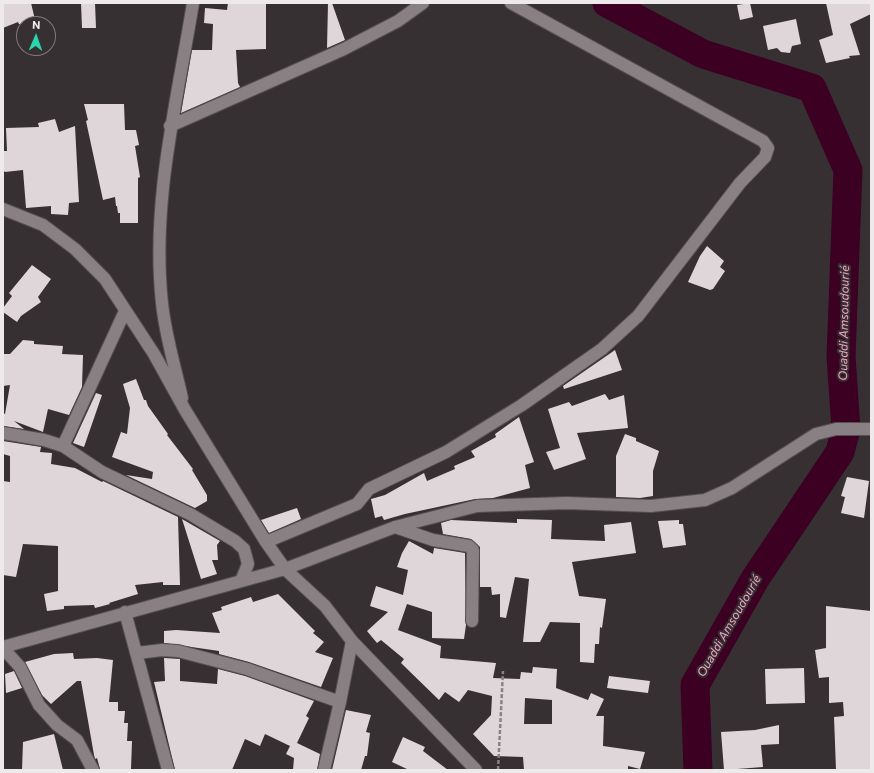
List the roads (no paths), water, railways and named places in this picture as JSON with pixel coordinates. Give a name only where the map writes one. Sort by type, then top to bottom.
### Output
[{"type":"street","points":[[185,410],[162,303],[159,226],[170,126],[193,3]]},
{"type":"street","points":[[170,126],[344,49],[398,21],[424,3]]},
{"type":"street","points":[[266,542],[357,504],[369,489],[446,452],[522,405],[602,349],[638,316],[740,183],[765,157],[768,148],[763,141],[511,3]]},
{"type":"street","points":[[3,209],[43,225],[76,249],[105,279],[154,354],[185,410],[266,542],[285,569],[325,606],[352,642],[476,770]]},
{"type":"street","points":[[63,446],[125,311]]},
{"type":"street","points":[[94,770],[77,740],[57,725],[39,704],[20,667],[3,647],[125,612],[285,569],[395,527],[477,506],[566,503],[651,506],[704,500],[732,488],[816,434],[836,429],[871,430]]},
{"type":"street","points":[[3,433],[44,440],[63,446],[102,472],[190,514],[235,541],[244,549],[248,564],[241,580]]},
{"type":"street","points":[[395,527],[433,540],[470,546],[473,550],[472,621]]},
{"type":"street","points":[[125,612],[168,770]]},
{"type":"street","points":[[324,770],[352,642]]},
{"type":"street","points":[[137,652],[162,650],[178,651],[247,669],[340,702]]},
{"type":"waterway","name":"Ouaddi Amsoudourié","points":[[607,3],[703,54],[812,88],[848,170],[841,357],[846,429],[840,452],[755,579],[695,685],[698,770]]}]
